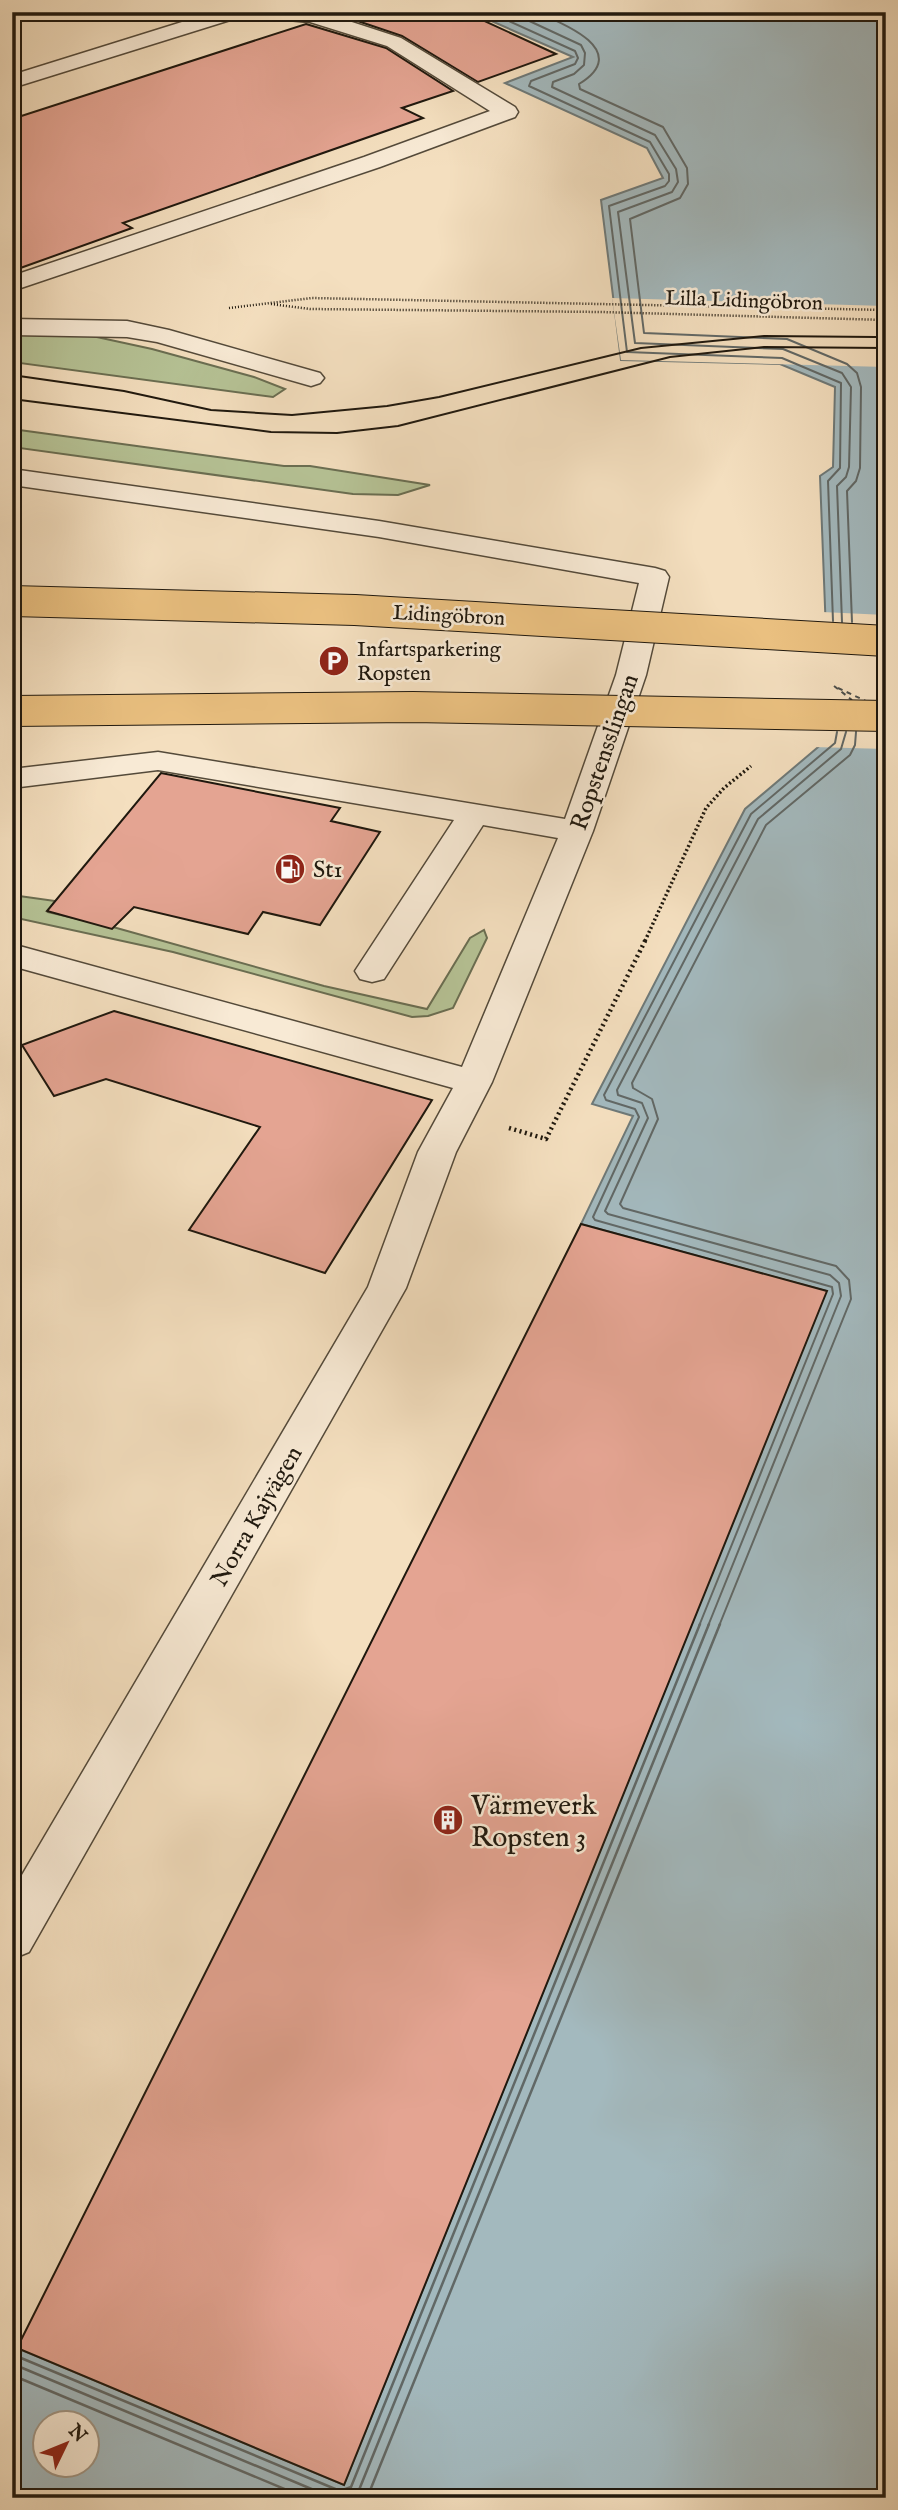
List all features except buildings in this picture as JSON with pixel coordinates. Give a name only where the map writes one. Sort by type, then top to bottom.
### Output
[{"type":"main road","name":"Lidingöbron","points":[[12,601],[355,610],[886,642]]},
{"type":"main road","points":[[12,711],[414,707],[886,716]]},
{"type":"street","points":[[12,82],[236,12]]},
{"type":"street","points":[[12,284],[372,162],[506,113],[394,42],[312,16],[265,12]]},
{"type":"street","points":[[12,327],[127,329],[160,335],[311,378]]},
{"type":"street","name":"Ropstensslingan","points":[[12,477],[379,528],[655,577],[631,675],[577,831],[466,1098]]},
{"type":"street","points":[[12,779],[158,761],[577,831]]},
{"type":"street","points":[[372,971],[474,814]]},
{"type":"street","points":[[12,956],[466,1098]]},
{"type":"street","name":"Norra Kajvägen","points":[[12,1937],[387,1288],[437,1152],[466,1098]]},
{"type":"path","name":"Lilla Lidingöbron","points":[[886,310],[312,298],[262,303],[310,309],[601,312],[886,320]]},
{"type":"path","points":[[466,1098],[546,1139],[654,923],[706,808],[724,788],[760,758]]},
{"type":"green space","points":[[12,334],[83,334],[152,349],[254,377],[285,389],[273,397],[12,362]]},
{"type":"green space","points":[[12,429],[284,466],[310,466],[430,485],[398,495],[353,494],[12,447]]},
{"type":"green space","points":[[12,895],[55,901],[48,912],[113,927],[324,986],[427,1009],[470,938],[484,930],[487,938],[453,1008],[428,1016],[412,1017],[173,952],[12,917]]},
{"type":"water","points":[[471,12],[886,12],[886,2498],[12,2498],[12,2357],[17,2348],[344,2485],[826,1291],[581,1224],[633,1116],[592,1104],[745,809],[830,737],[820,476],[833,467],[835,387],[780,364],[621,360],[601,200],[663,178],[647,148],[505,83],[573,57]]},
{"type":"pier","points":[[612,298],[886,306],[886,367],[621,360]]},
{"type":"pier","points":[[822,612],[886,615],[886,749],[813,747],[827,736]]},
{"type":"ferry route","points":[[834,686],[852,700]]},
{"type":"ferry route","points":[[838,688],[868,702]]},
{"type":"tram line","points":[[12,375],[124,391],[211,410],[292,415],[387,406],[439,397],[641,348],[764,336],[876,337]]},
{"type":"tram line","points":[[12,399],[271,432],[337,433],[398,426],[670,357],[764,347],[886,348]]},
{"type":"place","name":"Infartsparkering Ropsten","points":[[334,661]]},
{"type":"place","name":"St1","points":[[290,869]]},
{"type":"place","name":"Värmeverk Ropsten 3","points":[[448,1820]]}]
